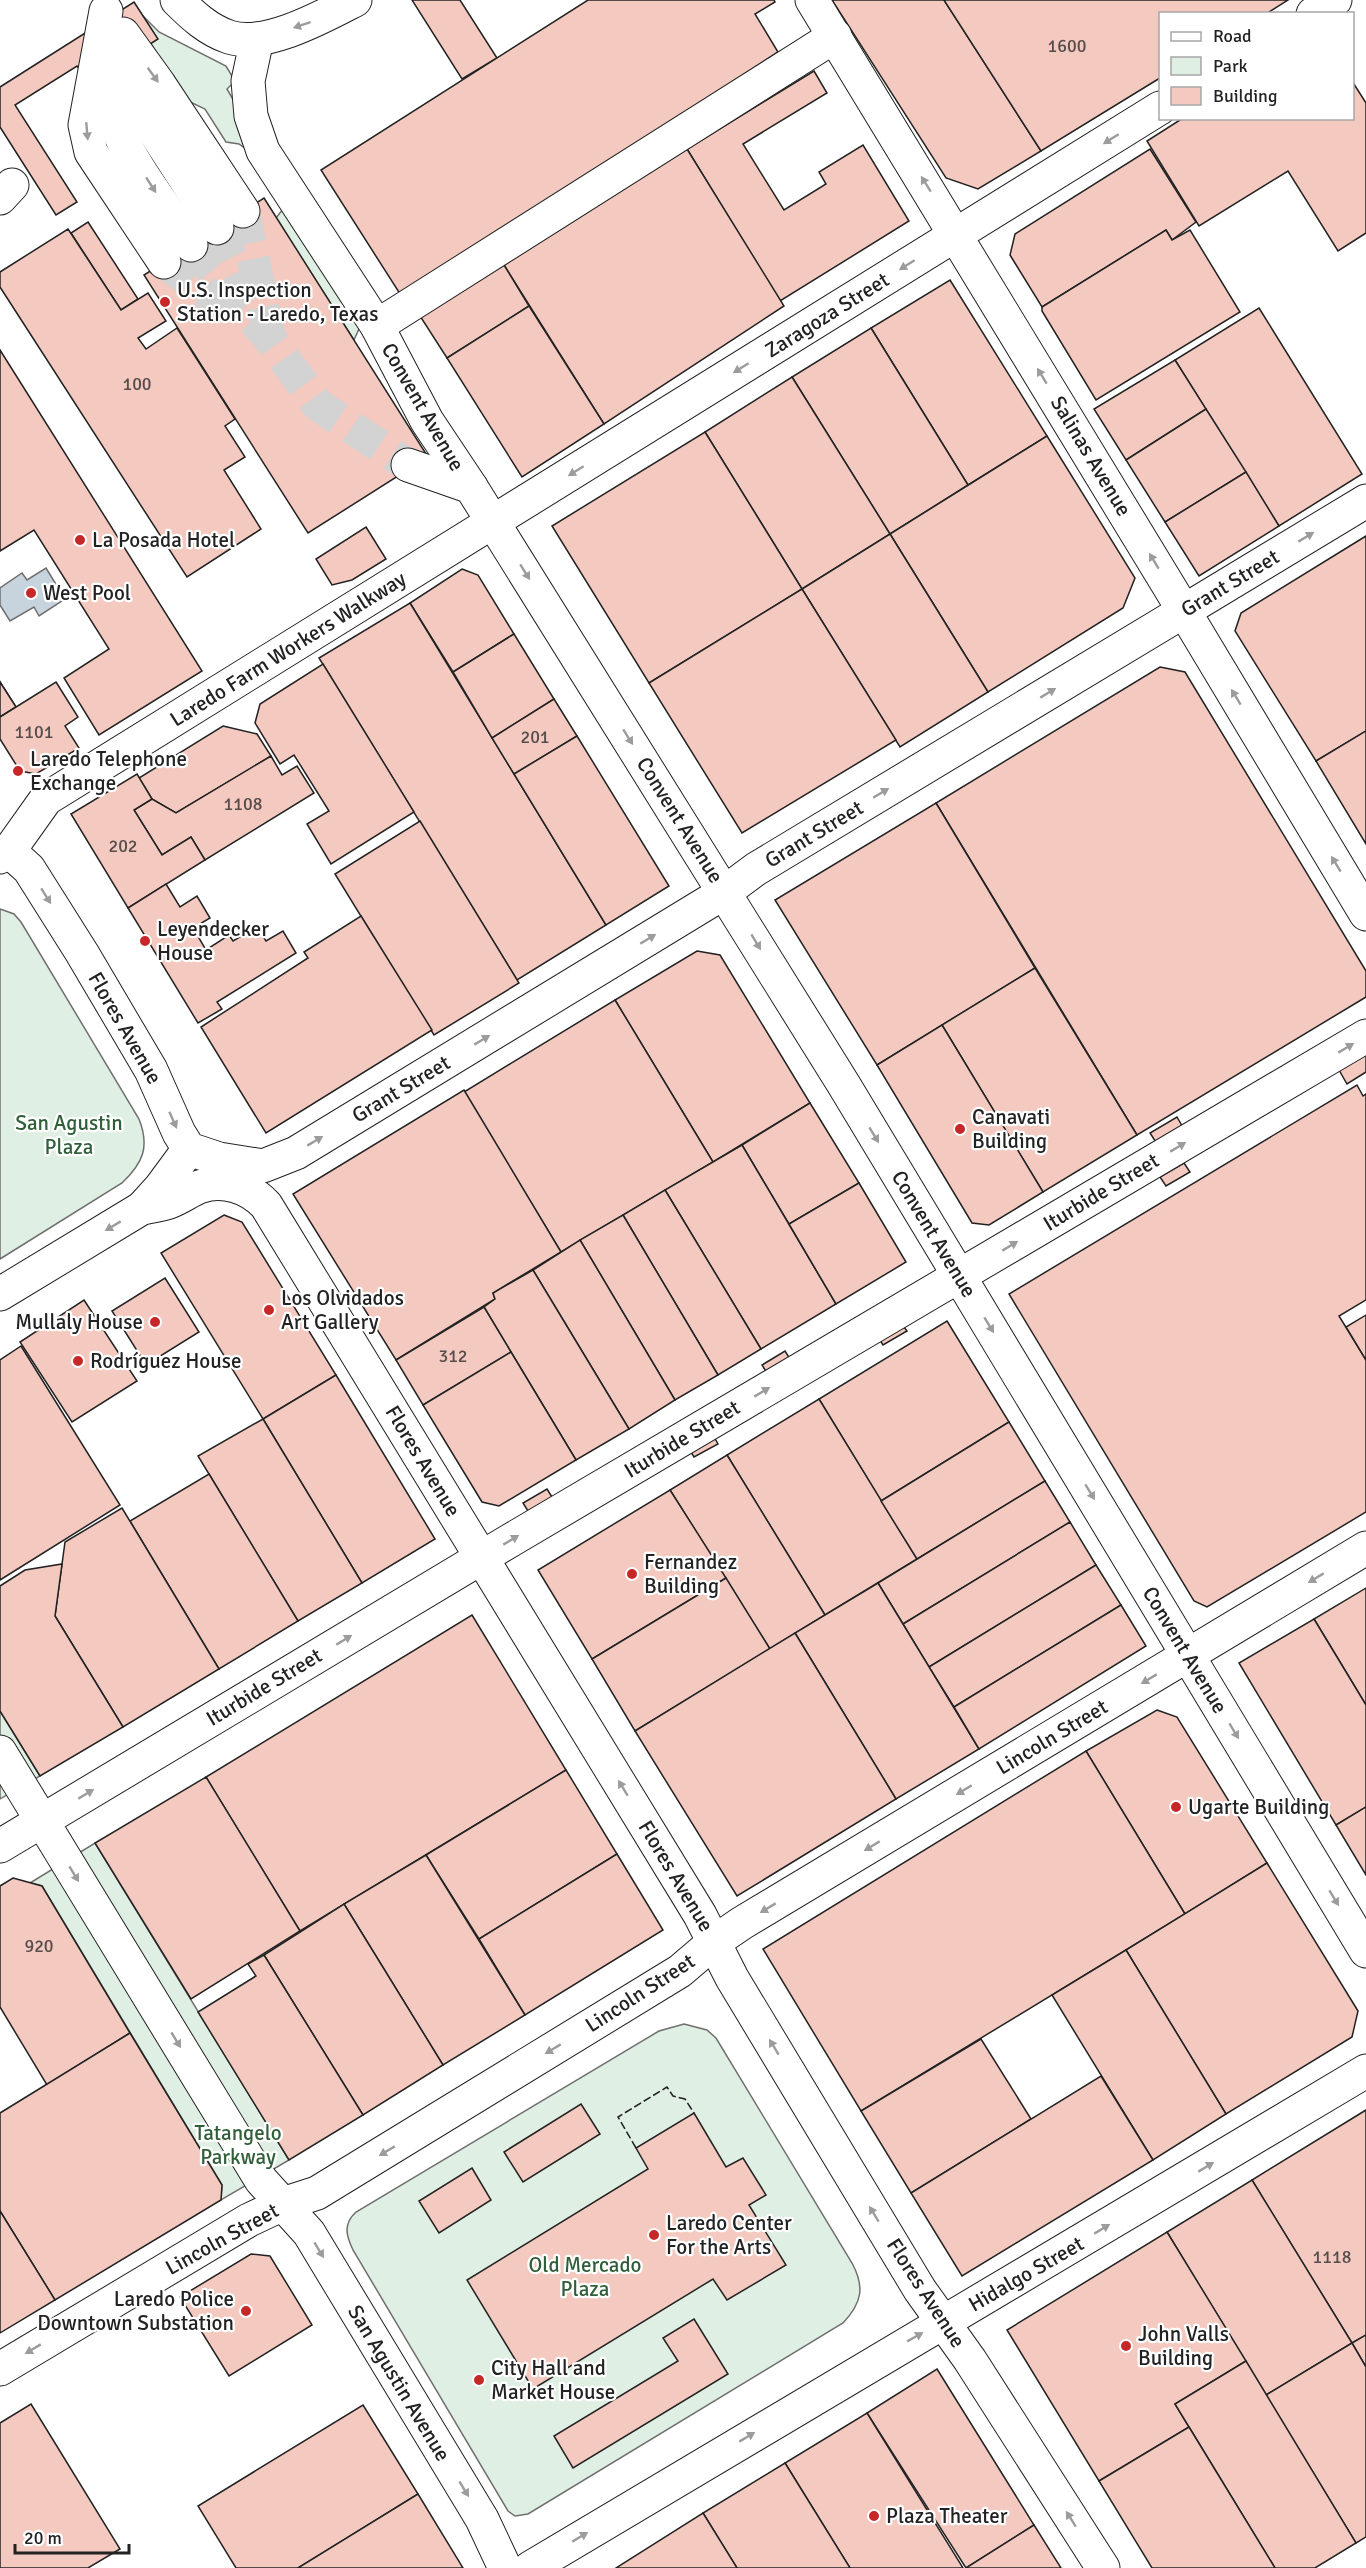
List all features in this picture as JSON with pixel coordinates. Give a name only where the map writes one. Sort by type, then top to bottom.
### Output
[{"type":"street","points":[[177,0],[200,21],[230,37],[257,39],[312,22],[355,0]]},
{"type":"street","name":"Salinas Avenue","points":[[812,0],[956,234],[1366,914]]},
{"type":"street","points":[[1316,12],[1335,0]]},
{"type":"street","points":[[105,6],[159,84],[204,237],[126,146],[114,119],[108,90],[105,6]]},
{"type":"street","points":[[376,326],[835,36]]},
{"type":"street","name":"Convent Avenue","points":[[257,39],[248,81],[251,116],[263,151],[376,326],[427,421],[494,523],[725,892],[959,1275],[1366,1951]]},
{"type":"street","name":"Zaragoza Street","points":[[494,523],[1159,109]]},
{"type":"street","points":[[408,465],[471,487]]},
{"type":"street","name":"Grant Street","points":[[254,1178],[725,892],[756,869],[1366,501]]},
{"type":"street","name":"Laredo Farm Workers Walkway","points":[[4,854],[46,799],[494,523]]},
{"type":"street","name":"Flores Avenue","points":[[4,854],[29,869],[82,953],[152,1070],[179,1133],[189,1149]]},
{"type":"street","name":"Iturbide Street","points":[[0,1846],[482,1557],[1366,1036]]},
{"type":"street","points":[[0,1294],[142,1208],[161,1188],[189,1149],[219,1159],[254,1178]]},
{"type":"street","points":[[142,1208],[169,1202],[211,1184],[228,1184],[254,1178]]},
{"type":"street","name":"Flores Avenue","points":[[254,1178],[257,1195],[266,1205],[694,1904],[732,1978],[920,2289],[1102,2568]]},
{"type":"street","name":"Lincoln Street","points":[[0,2369],[249,2220],[283,2204],[317,2193],[681,1971],[714,1942],[1366,1548]]},
{"type":"street","points":[[0,1752],[257,2173],[283,2204]]},
{"type":"street","name":"Hidalgo Street","points":[[530,2568],[1366,2071]]},
{"type":"street","name":"San Agustin Avenue","points":[[283,2204],[309,2234],[482,2519],[505,2568]]},
{"type":"green space","points":[[136,9],[159,32],[226,66],[235,81],[227,89],[362,322],[354,340],[276,218],[283,209],[246,149],[239,144],[226,142],[205,109],[186,100],[150,42]]},
{"type":"green space","name":"San Agustin Plaza","points":[[0,909],[14,914],[21,922],[139,1119],[144,1146],[140,1161],[122,1183],[0,1259]]},
{"type":"green space","points":[[0,1711],[40,1776],[0,1799]]},
{"type":"green space","name":"Tatangelo Parkway","points":[[95,1843],[289,2160],[221,2200],[222,2185],[42,1886],[30,1883]]},
{"type":"green space","name":"Old Mercado Plaza","points":[[684,2024],[707,2030],[716,2038],[852,2263],[859,2280],[858,2302],[843,2323],[528,2514],[515,2516],[508,2511],[353,2250],[347,2235],[347,2225],[356,2212],[659,2031]]},
{"type":"shaded area","name":"West Pool","points":[[46,568],[65,599],[39,616],[34,607],[10,621],[0,605],[0,588],[22,573],[27,580]]},
{"type":"building","points":[[412,0],[460,0],[497,58],[462,79]]},
{"type":"building","points":[[588,0],[774,0],[775,2],[755,14],[778,52],[402,297],[321,170]]},
{"type":"building","points":[[832,0],[944,0],[1041,151],[978,189],[946,178]]},
{"type":"building","points":[[944,0],[1288,0],[1269,12],[1159,12],[1159,79],[1041,151]]},
{"type":"building","points":[[134,2],[158,39],[89,83],[77,66],[15,105],[77,202],[56,215],[0,127],[0,87]]},
{"type":"building","points":[[814,71],[827,93],[743,144],[784,210],[826,184],[819,172],[863,145],[909,221],[780,301],[687,149]]},
{"type":"building","points":[[1354,84],[1366,103],[1366,233],[1338,251],[1288,171],[1199,226],[1147,141],[1180,120],[1354,120]]},
{"type":"building","points":[[687,149],[784,306],[604,424],[504,265]]},
{"type":"building","points":[[1150,149],[1196,222],[1172,240],[1166,230],[1042,307],[1010,255],[1015,234]]},
{"type":"building","points":[[264,198],[428,457],[308,533],[144,275]]},
{"type":"building","points":[[88,222],[138,299],[121,310],[71,233]]},
{"type":"building","points":[[68,229],[121,310],[148,293],[166,321],[138,338],[146,349],[177,328],[235,419],[225,426],[245,457],[224,470],[261,529],[187,577],[0,287],[0,272]]},
{"type":"building","points":[[1166,230],[1172,240],[1190,230],[1240,312],[1096,400],[1042,311],[1042,307]]},
{"type":"building","points":[[504,265],[529,306],[447,358],[420,316]]},
{"type":"building","points":[[950,280],[1047,436],[968,485],[871,328]]},
{"type":"building","points":[[529,306],[604,424],[522,477],[447,358]]},
{"type":"building","points":[[1259,308],[1362,474],[1279,526],[1175,360]]},
{"type":"building","points":[[871,328],[968,485],[890,534],[792,377]]},
{"type":"building","name":"La Posada Hotel","points":[[0,350],[202,671],[99,735],[64,678],[109,649],[34,530],[0,551]]},
{"type":"building","points":[[1175,360],[1206,409],[1126,460],[1094,409]]},
{"type":"building","points":[[792,377],[890,534],[802,589],[705,432]]},
{"type":"building","points":[[1206,409],[1246,472],[1165,522],[1126,460]]},
{"type":"building","points":[[705,432],[802,589],[649,683],[552,526]]},
{"type":"building","points":[[1047,436],[1135,578],[1123,608],[988,692],[890,534]]},
{"type":"building","points":[[1246,472],[1279,526],[1199,576],[1165,522]]},
{"type":"building","points":[[366,527],[386,559],[352,580],[332,585],[316,559]]},
{"type":"building","points":[[890,534],[988,692],[900,747],[802,589]]},
{"type":"building","points":[[1366,536],[1366,731],[1316,761],[1235,631],[1241,613]]},
{"type":"building","points":[[462,569],[478,575],[514,634],[453,672],[410,603]]},
{"type":"building","points":[[802,589],[896,740],[742,833],[649,683]]},
{"type":"building","points":[[410,603],[606,925],[517,980],[319,658]]},
{"type":"building","points":[[514,634],[554,699],[492,738],[453,672]]},
{"type":"building","points":[[323,664],[414,812],[331,864],[307,824],[329,811],[294,755],[280,764],[255,723],[260,704]]},
{"type":"building","points":[[1160,667],[1185,672],[1366,971],[1366,997],[1137,1135],[936,803]]},
{"type":"building","points":[[0,682],[16,707],[0,717]]},
{"type":"building","points":[[0,682],[16,707],[0,717]]},
{"type":"building","points":[[56,682],[78,717],[65,726],[79,748],[36,774],[20,771],[0,739],[0,717]]},
{"type":"building","points":[[554,699],[577,736],[514,774],[492,738]]},
{"type":"building","points":[[223,726],[257,734],[271,756],[176,813],[152,799],[139,778]]},
{"type":"building","points":[[1366,731],[1366,844],[1316,761]]},
{"type":"building","points":[[577,736],[669,886],[606,925],[514,774]]},
{"type":"building","points":[[271,756],[282,775],[297,766],[314,793],[205,860],[191,837],[162,855],[134,810],[152,799],[176,813]]},
{"type":"building","points":[[137,774],[152,799],[134,810],[162,855],[191,837],[205,860],[128,908],[71,814]]},
{"type":"building","points":[[936,803],[1035,968],[877,1065],[775,900]]},
{"type":"building","points":[[420,821],[519,983],[434,1035],[335,874]]},
{"type":"building","name":"Leyendecker House","points":[[166,884],[180,907],[197,896],[210,918],[193,928],[206,950],[229,935],[233,941],[257,927],[266,941],[283,931],[296,953],[217,1002],[222,1009],[198,1023],[128,908]]},
{"type":"building","points":[[361,916],[432,1030],[266,1133],[201,1027],[308,958],[304,952]]},
{"type":"building","points":[[697,951],[720,955],[810,1103],[713,1162],[615,1000]]},
{"type":"building","points":[[1035,968],[1137,1135],[1043,1192],[942,1025]]},
{"type":"building","points":[[615,1000],[713,1162],[561,1252],[464,1092]]},
{"type":"building","name":"Canavati Building","points":[[942,1025],[1043,1192],[989,1225],[972,1223],[877,1065]]},
{"type":"building","points":[[1366,1054],[1366,1072],[1347,1084],[1339,1070]]},
{"type":"building","points":[[1357,1085],[1363,1096],[1366,1094],[1366,1300],[1339,1316],[1366,1360],[1366,1512],[1207,1607],[1194,1601],[1009,1294]]},
{"type":"building","points":[[464,1090],[561,1252],[493,1293],[495,1299],[396,1360],[293,1194]]},
{"type":"building","points":[[810,1103],[859,1183],[789,1224],[742,1145]]},
{"type":"building","points":[[1177,1117],[1185,1131],[1159,1147],[1150,1133]]},
{"type":"building","points":[[742,1145],[836,1304],[761,1349],[665,1190]]},
{"type":"building","points":[[1184,1163],[1190,1172],[1166,1186],[1160,1177]]},
{"type":"building","points":[[859,1183],[906,1262],[836,1304],[789,1224]]},
{"type":"building","points":[[665,1190],[761,1349],[718,1375],[623,1215]]},
{"type":"building","points":[[224,1215],[242,1222],[336,1375],[263,1419],[161,1253]]},
{"type":"building","points":[[623,1215],[718,1375],[675,1400],[580,1240]]},
{"type":"building","points":[[580,1240],[675,1400],[629,1429],[533,1270]]},
{"type":"building","points":[[533,1270],[629,1429],[576,1460],[484,1307],[495,1299],[493,1293]]},
{"type":"building","name":"Mullaly House","points":[[165,1278],[199,1332],[146,1365],[112,1311]]},
{"type":"building","name":"Rodríguez House","points":[[84,1300],[137,1381],[72,1422],[20,1342]]},
{"type":"building","points":[[484,1307],[511,1352],[423,1405],[396,1360]]},
{"type":"building","points":[[1366,1315],[1366,1360],[1346,1327]]},
{"type":"building","points":[[947,1321],[1009,1422],[881,1501],[819,1399]]},
{"type":"building","points":[[901,1323],[907,1331],[883,1345],[878,1337]]},
{"type":"building","points":[[21,1346],[120,1505],[0,1580],[0,1360]]},
{"type":"building","points":[[785,1351],[790,1359],[767,1373],[762,1365]]},
{"type":"building","points":[[511,1352],[576,1460],[499,1506],[482,1502],[423,1405]]},
{"type":"building","points":[[336,1375],[435,1539],[362,1583],[263,1419]]},
{"type":"building","points":[[819,1399],[917,1559],[825,1615],[727,1455]]},
{"type":"building","points":[[263,1419],[362,1583],[298,1621],[198,1456]]},
{"type":"building","points":[[1009,1422],[1045,1481],[917,1559],[881,1501]]},
{"type":"building","points":[[713,1435],[718,1444],[694,1457],[689,1449]]},
{"type":"building","points":[[727,1455],[825,1615],[770,1649],[670,1490]]},
{"type":"building","points":[[209,1474],[298,1621],[219,1669],[130,1521]]},
{"type":"building","points":[[1045,1481],[1070,1522],[903,1624],[878,1583]]},
{"type":"building","points":[[547,1489],[552,1497],[528,1511],[523,1503]]},
{"type":"building","name":"Fernandez Building","points":[[670,1490],[726,1578],[592,1659],[538,1570]]},
{"type":"building","points":[[122,1508],[219,1669],[123,1727],[55,1616],[65,1542]]},
{"type":"building","points":[[1070,1522],[1096,1565],[929,1667],[903,1624]]},
{"type":"building","points":[[62,1564],[55,1616],[123,1727],[40,1776],[0,1711],[0,1586],[25,1570]]},
{"type":"building","points":[[1096,1565],[1121,1605],[954,1707],[929,1667]]},
{"type":"building","points":[[726,1578],[770,1649],[635,1731],[592,1659]]},
{"type":"building","points":[[878,1583],[979,1749],[896,1799],[795,1633]]},
{"type":"building","points":[[1366,1588],[1366,1705],[1314,1619]]},
{"type":"building","points":[[1121,1605],[1146,1646],[979,1749],[954,1707]]},
{"type":"building","points":[[472,1615],[566,1770],[300,1931],[206,1777]]},
{"type":"building","points":[[1314,1619],[1366,1705],[1366,1807],[1336,1825],[1239,1663]]},
{"type":"building","points":[[795,1633],[896,1799],[737,1896],[635,1731]]},
{"type":"building","name":"Ugarte Building","points":[[1157,1710],[1177,1717],[1267,1863],[1185,1914],[1086,1751]]},
{"type":"building","points":[[1086,1751],[1185,1914],[861,2111],[763,1949]]},
{"type":"building","points":[[566,1770],[617,1854],[479,1939],[426,1855]]},
{"type":"building","points":[[206,1777],[300,1931],[191,1999],[95,1843]]},
{"type":"building","points":[[1366,1807],[1366,1875],[1336,1825]]},
{"type":"building","points":[[617,1854],[663,1930],[525,2015],[479,1939]]},
{"type":"building","points":[[426,1855],[525,2015],[443,2065],[344,1904]]},
{"type":"building","points":[[1267,1863],[1358,2011],[1352,2037],[1226,2114],[1126,1950]]},
{"type":"building","points":[[13,1878],[42,1886],[130,2033],[47,2085],[0,2007],[0,1886]]},
{"type":"building","points":[[344,1904],[443,2065],[363,2115],[264,1955]]},
{"type":"building","points":[[1126,1950],[1226,2114],[1153,2160],[1052,1995]]},
{"type":"building","points":[[264,1955],[363,2115],[289,2160],[198,2012],[256,1976],[248,1964]]},
{"type":"building","points":[[130,2033],[222,2185],[221,2200],[55,2300],[0,2211],[0,2113]]},
{"type":"building","points":[[981,2039],[1031,2119],[911,2193],[861,2111]]},
{"type":"building","points":[[1101,2076],[1153,2160],[962,2276],[911,2193]]},
{"type":"building","points":[[581,2104],[600,2134],[523,2182],[504,2152]]},
{"type":"building","points":[[1366,2110],[1366,2335],[1352,2343],[1252,2180]]},
{"type":"building","name":"Laredo Center For the Arts","points":[[694,2113],[726,2167],[743,2158],[766,2195],[749,2205],[786,2265],[727,2300],[713,2279],[533,2389],[467,2280],[648,2169],[636,2148]]},
{"type":"building","points":[[472,2168],[491,2200],[439,2233],[419,2201]]},
{"type":"building","points":[[1252,2180],[1352,2343],[1266,2395],[1167,2232]]},
{"type":"building","points":[[0,2211],[55,2300],[0,2333]]},
{"type":"building","name":"John Valls Building","points":[[1167,2232],[1246,2361],[1175,2404],[1189,2427],[1099,2481],[1007,2330]]},
{"type":"building","name":"Laredo Police Downtown Substation","points":[[251,2254],[270,2256],[312,2325],[229,2376],[180,2297]]},
{"type":"building","points":[[694,2319],[728,2374],[573,2468],[554,2436],[678,2361],[663,2338]]},
{"type":"building","points":[[1366,2335],[1366,2367],[1352,2343]]},
{"type":"building","points":[[1352,2343],[1366,2367],[1366,2537],[1356,2543],[1266,2395]]},
{"type":"building","points":[[1246,2361],[1356,2543],[1315,2568],[1275,2568],[1175,2404]]},
{"type":"building","points":[[937,2369],[1034,2525],[966,2568],[867,2413]]},
{"type":"building","points":[[31,2404],[120,2549],[88,2568],[0,2568],[0,2423]]},
{"type":"building","points":[[363,2405],[418,2494],[298,2568],[236,2568],[198,2506]]},
{"type":"building","name":"Plaza Theater","points":[[867,2413],[963,2568],[850,2568],[785,2463]]},
{"type":"building","points":[[1189,2427],[1275,2568],[1152,2568],[1099,2481]]},
{"type":"building","points":[[785,2463],[850,2568],[737,2568],[703,2513]]},
{"type":"building","points":[[418,2494],[463,2568],[298,2568]]},
{"type":"building","points":[[703,2513],[737,2568],[616,2568]]},
{"type":"building","points":[[1034,2525],[1061,2568],[966,2568]]},
{"type":"tunnel","points":[[243,211],[269,335]]},
{"type":"tunnel","points":[[217,228],[248,292]]},
{"type":"tunnel","points":[[191,245],[270,339],[318,405],[408,465]]},
{"type":"tunnel","points":[[164,262],[228,309]]},
{"type":"fence","points":[[636,2148],[618,2117],[667,2087],[673,2096],[685,2099],[694,2113]]},
{"type":"place","name":"U.S. Inspection Station - Laredo, Texas","points":[[165,302]]},
{"type":"place","name":"La Posada Hotel","points":[[80,540]]},
{"type":"place","name":"West Pool","points":[[31,593]]},
{"type":"place","name":"Laredo Telephone Exchange","points":[[18,771]]},
{"type":"place","name":"Leyendecker House","points":[[145,941]]},
{"type":"place","name":"Canavati Building","points":[[960,1129]]},
{"type":"place","name":"Los Olvidados Art Gallery","points":[[269,1310]]},
{"type":"place","name":"Mullaly House","points":[[155,1322]]},
{"type":"place","name":"Rodríguez House","points":[[78,1361]]},
{"type":"place","name":"Fernandez Building","points":[[632,1574]]},
{"type":"place","name":"Ugarte Building","points":[[1176,1807]]},
{"type":"place","name":"Laredo Center For the Arts","points":[[654,2235]]},
{"type":"place","name":"Laredo Police Downtown Substation","points":[[246,2311]]},
{"type":"place","name":"John Valls Building","points":[[1126,2346]]},
{"type":"place","name":"City Hall and Market House","points":[[479,2380]]},
{"type":"place","name":"Plaza Theater","points":[[874,2516]]}]
